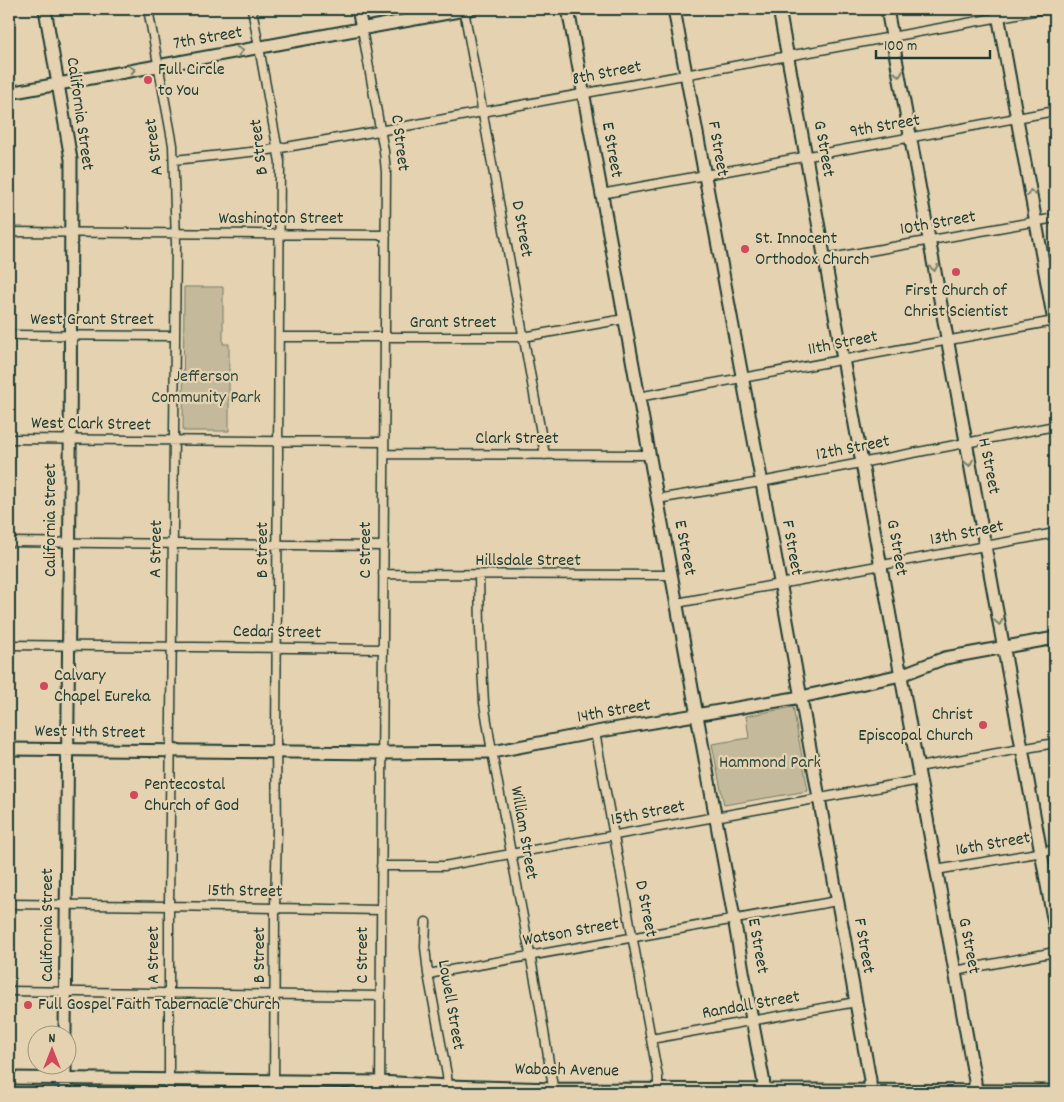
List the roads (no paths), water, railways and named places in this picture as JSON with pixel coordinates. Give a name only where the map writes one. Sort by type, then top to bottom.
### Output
[{"type":"street","name":"California Street","points":[[45,9],[71,159],[65,1024]]},
{"type":"street","name":"A Street","points":[[148,9],[174,160],[176,233],[168,906],[169,1093]]},
{"type":"street","name":"B Street","points":[[252,9],[280,162],[274,1093]]},
{"type":"street","name":"C Street","points":[[358,9],[386,161],[380,1087]]},
{"type":"street","name":"7th Street","points":[[9,93],[466,9]]},
{"type":"street","name":"D Street","points":[[466,9],[482,112],[545,454]]},
{"type":"street","name":"E Street","points":[[568,9],[765,1092]]},
{"type":"street","name":"F Street","points":[[674,9],[801,697],[870,1080],[870,1092]]},
{"type":"street","name":"G Street","points":[[779,9],[976,1092]]},
{"type":"street","name":"H Street","points":[[887,9],[1055,929]]},
{"type":"street","name":"8th Street","points":[[174,160],[278,148],[892,38],[998,13],[1044,9]]},
{"type":"street","points":[[998,13],[1055,324]]},
{"type":"street","name":"9th Street","points":[[601,194],[1055,111]]},
{"type":"street","name":"10th Street","points":[[825,259],[1055,218]]},
{"type":"street","name":"Washington Street","points":[[9,232],[386,234]]},
{"type":"street","name":"Grant Street","points":[[280,337],[523,337],[624,319]]},
{"type":"street","name":"11th Street","points":[[638,397],[947,340],[1055,324]]},
{"type":"street","name":"West Grant Street","points":[[9,335],[174,336]]},
{"type":"street","name":"12th Street","points":[[657,499],[862,464],[1055,426]]},
{"type":"street","name":"West Clark Street","points":[[9,439],[174,441]]},
{"type":"street","points":[[174,441],[384,442]]},
{"type":"street","name":"Clark Street","points":[[384,454],[649,455]]},
{"type":"street","name":"13th Street","points":[[677,603],[1055,533]]},
{"type":"street","points":[[9,542],[384,546]]},
{"type":"street","name":"Hillsdale Street","points":[[383,574],[672,575]]},
{"type":"street","name":"William Street","points":[[479,575],[484,703],[554,1091]]},
{"type":"street","name":"14th Street","points":[[171,751],[492,752],[595,732],[801,697],[901,675],[944,658],[1055,638]]},
{"type":"street","name":"Cedar Street","points":[[9,645],[382,649]]},
{"type":"street","name":"D Street","points":[[595,732],[651,1039],[658,1092]]},
{"type":"street","points":[[918,767],[1055,743]]},
{"type":"street","name":"West 14th Street","points":[[9,749],[171,751]]},
{"type":"street","name":"15th Street","points":[[381,866],[444,866],[920,780]]},
{"type":"street","name":"16th Street","points":[[936,870],[1055,850]]},
{"type":"street","name":"Watson Street","points":[[428,974],[837,900]]},
{"type":"street","name":"15th Street","points":[[9,904],[381,910]]},
{"type":"street","name":"Lowell Street","points":[[426,922],[428,974],[448,1090]]},
{"type":"street","points":[[955,971],[1055,952]]},
{"type":"street","points":[[9,991],[380,996]]},
{"type":"street","name":"Randall Street","points":[[651,1039],[856,1002]]},
{"type":"street","points":[[64,1074],[65,1093]]},
{"type":"street","name":"Wabash Avenue","points":[[9,1078],[274,1080],[448,1090],[1055,1092]]},
{"type":"place","name":"Full Circle to You","points":[[148,80]]},
{"type":"place","name":"St. Innocent Orthodox Church","points":[[745,249]]},
{"type":"place","name":"First Church of Christ Scientist","points":[[956,272]]},
{"type":"place","name":"Calvary Chapel Eureka","points":[[44,686]]},
{"type":"place","name":"Christ Episcopal Church","points":[[983,725]]},
{"type":"place","name":"Pentecostal Church of God","points":[[134,795]]},
{"type":"place","name":"Full Gospel Faith Tabernacle Church","points":[[28,1005]]},
{"type":"park label","name":"Jefferson Community Park","points":[[206,387]]},
{"type":"park label","name":"Hammond Park","points":[[770,763]]}]
